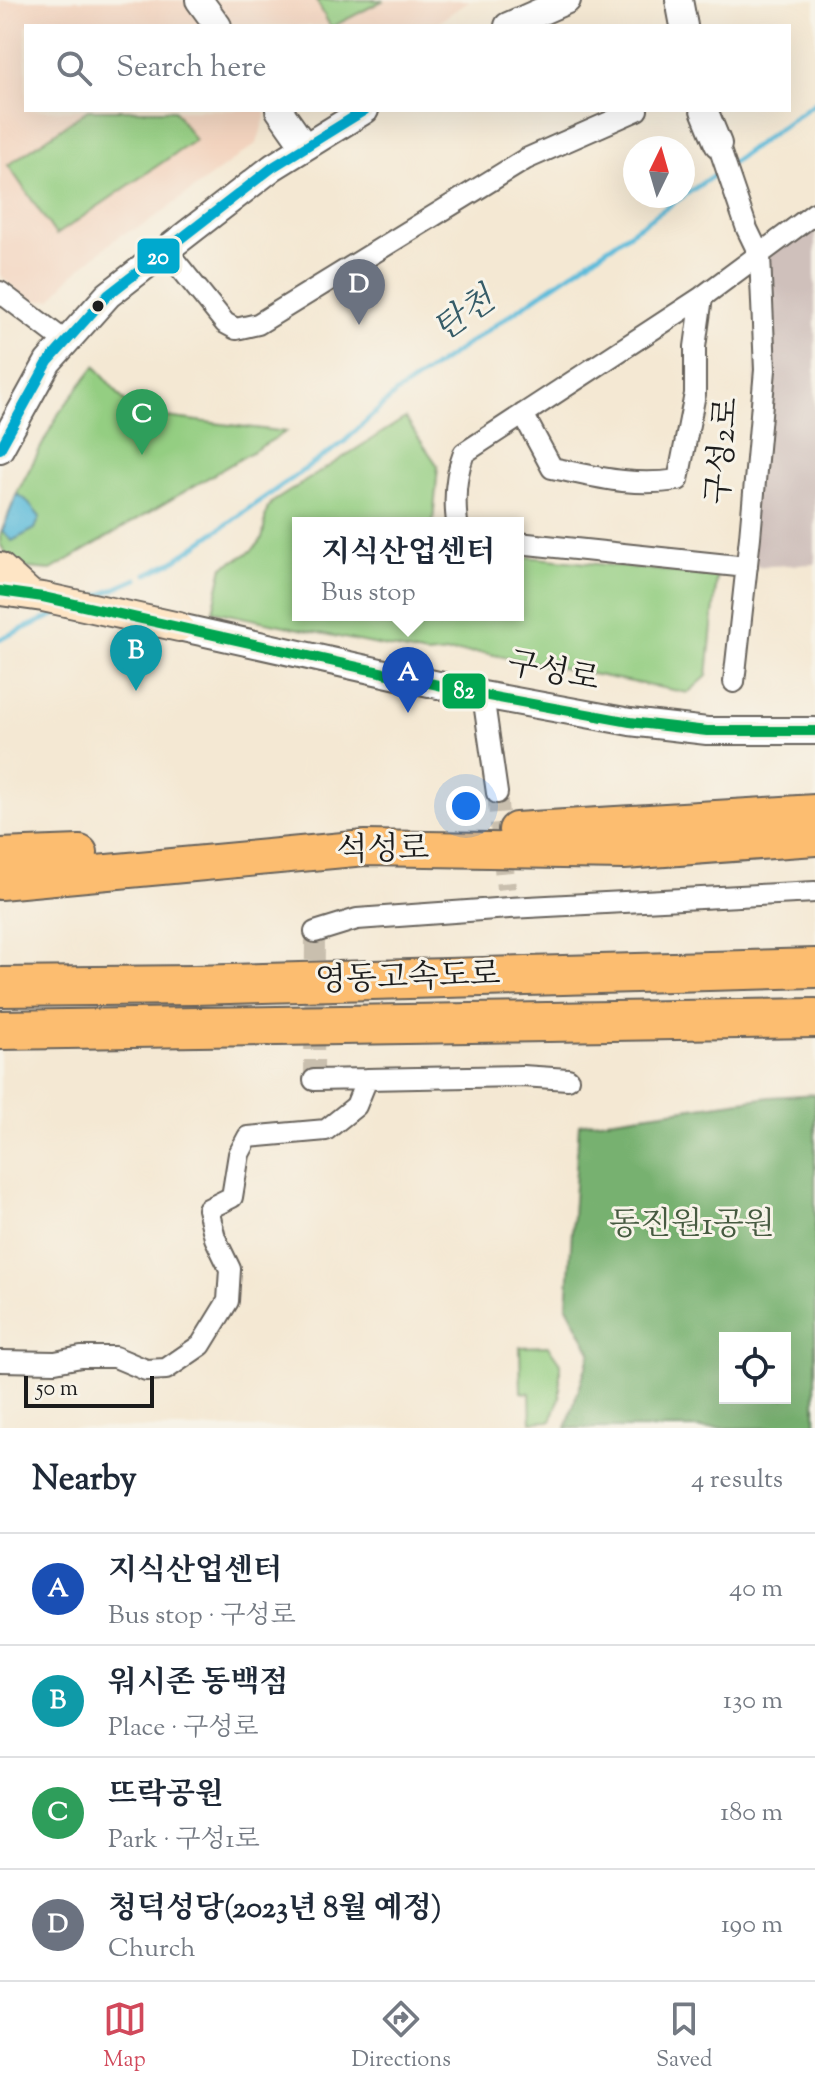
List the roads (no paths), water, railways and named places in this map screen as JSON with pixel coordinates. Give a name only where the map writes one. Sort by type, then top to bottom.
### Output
[{"type":"highway","points":[[662,821],[769,795],[815,790]]},
{"type":"highway","name":"석성로","points":[[0,856],[339,842],[815,812]]},
{"type":"highway","name":"석성로","points":[[0,882],[365,848],[624,852],[815,838]]},
{"type":"highway","points":[[365,848],[616,860],[815,851]]},
{"type":"highway","name":"영동고속도로","points":[[0,987],[194,985],[815,968]]},
{"type":"highway","name":"영동고속도로","points":[[0,1030],[815,1018]]},
{"type":"main road","points":[[0,567],[37,596]]},
{"type":"main road","name":"구성로","points":[[0,591],[179,627]]},
{"type":"street","points":[[199,0],[217,24]]},
{"type":"street","points":[[513,24],[567,0]]},
{"type":"street","points":[[679,0],[684,24]]},
{"type":"street","points":[[280,112],[305,147]]},
{"type":"street","points":[[0,449],[48,362],[108,295],[273,167],[362,112]]},
{"type":"street","points":[[166,250],[225,323],[236,329],[258,324],[526,159],[632,112]]},
{"type":"street","points":[[705,112],[718,144]]},
{"type":"street","name":"구성2로","points":[[718,144],[747,229],[760,256],[765,370],[734,682]]},
{"type":"street","points":[[456,517],[457,469],[464,453],[702,297],[815,213]]},
{"type":"street","points":[[0,292],[66,342]]},
{"type":"street","points":[[523,414],[552,468],[601,480],[651,484],[678,480],[695,394],[695,347],[702,297]]},
{"type":"street","points":[[524,544],[747,567]]},
{"type":"street","name":"구성로","points":[[179,627],[483,695],[630,722],[707,731],[815,731]]},
{"type":"street","points":[[483,695],[497,793]]},
{"type":"street","points":[[315,932],[357,919],[507,898],[815,892]]},
{"type":"street","points":[[314,1080],[522,1076],[568,1079]]},
{"type":"street","points":[[0,1361],[55,1362],[81,1357],[115,1357],[146,1370],[166,1369],[201,1345],[228,1301],[230,1269],[215,1238],[208,1209],[232,1197],[239,1154],[248,1137],[326,1130],[356,1106],[367,1079]]},
{"type":"water","points":[[17,494],[40,517],[35,529],[12,541],[2,531]]},
{"type":"waterway","name":"탄천","points":[[731,163],[815,103]]},
{"type":"waterway","name":"탄천","points":[[147,574],[174,561],[344,442],[395,394],[720,171]]},
{"type":"waterway","name":"탄천","points":[[94,598],[137,579]]},
{"type":"waterway","name":"탄천","points":[[0,639],[59,613]]},
{"type":"tunnel","points":[[497,793],[506,889]]},
{"type":"tunnel","points":[[314,1080],[315,932]]},
{"type":"place","name":"청덕성당(2023년 8월 예정)","points":[[359,325]]},
{"type":"place","name":"뜨락공원","points":[[142,455]]},
{"type":"place","name":"워시존 동백점","points":[[136,691]]},
{"type":"place","name":"지식산업센터","points":[[408,713]]},
{"type":"park label","name":"동진원1공원","points":[[692,1226]]}]
